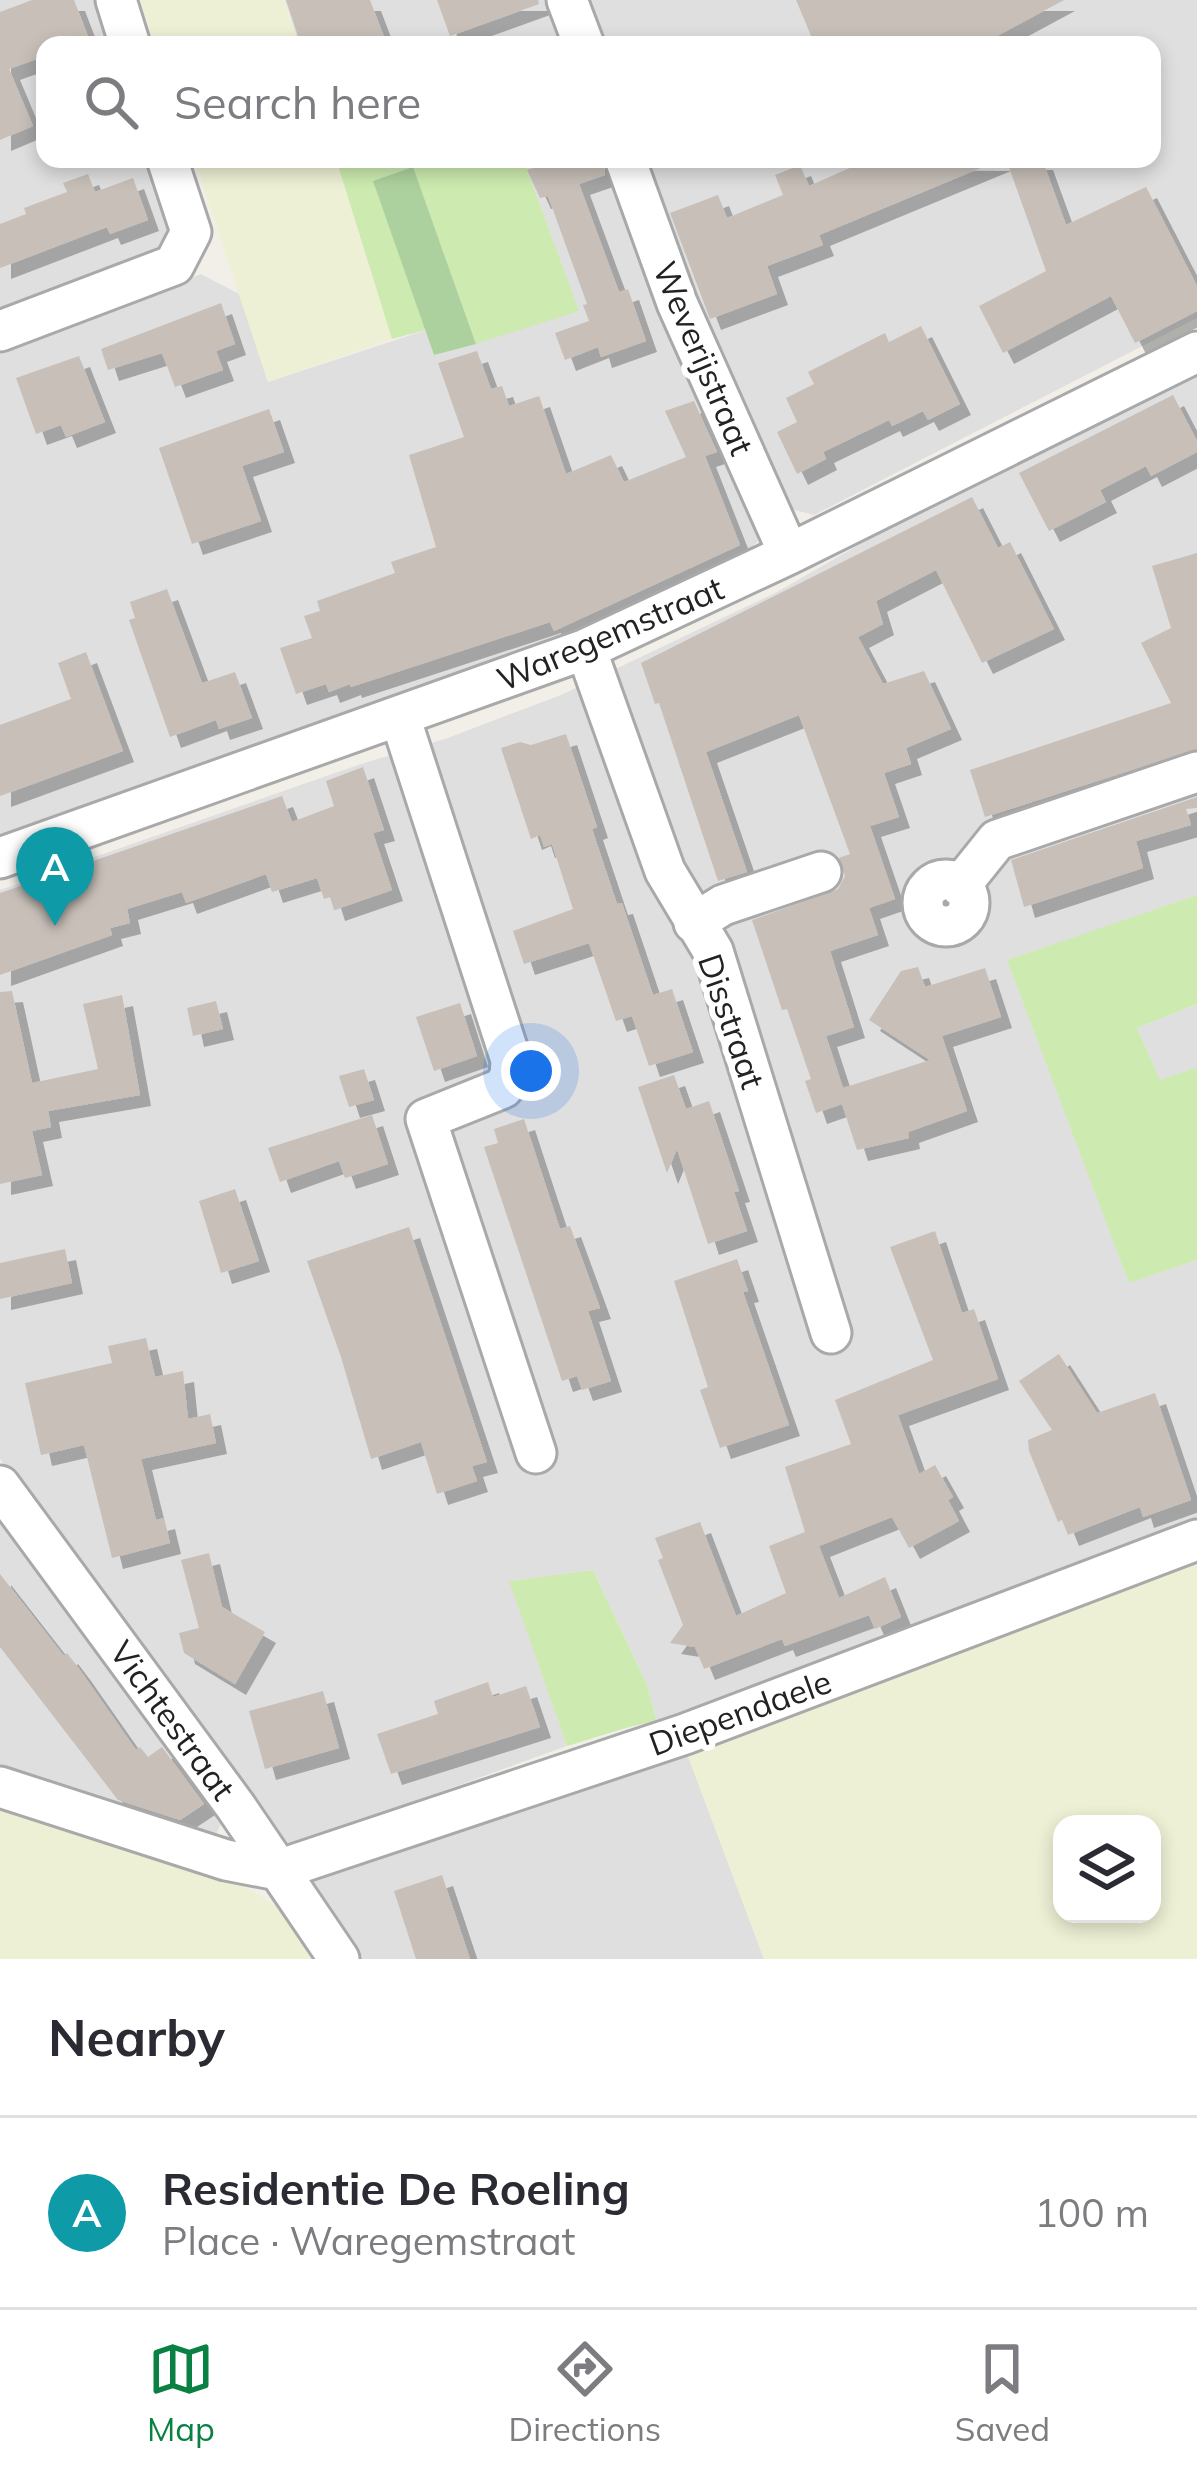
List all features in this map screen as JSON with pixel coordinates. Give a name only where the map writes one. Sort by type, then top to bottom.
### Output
[{"type":"street","points":[[116,0],[127,36]]},
{"type":"street","points":[[567,0],[581,36]]},
{"type":"street","points":[[0,331],[174,265],[191,232],[170,168]]},
{"type":"street","name":"Weverijstraat","points":[[628,168],[677,303],[789,554]]},
{"type":"street","name":"Waregemstraat","points":[[0,858],[586,650],[1197,352]]},
{"type":"street","name":"Disstraat","points":[[586,650],[665,871],[713,951],[832,1333]]},
{"type":"street","points":[[400,717],[511,1060],[503,1088],[426,1119],[536,1453]]},
{"type":"street","points":[[960,886],[997,840],[1197,772]]},
{"type":"street","points":[[694,922],[723,905],[821,872]]},
{"type":"street","name":"Vichtestraat","points":[[0,1486],[226,1792],[339,1959]]},
{"type":"street","name":"Diependaele","points":[[278,1870],[685,1734],[1197,1540]]},
{"type":"street","points":[[0,1787],[226,1860],[278,1870]]},
{"type":"shaded area","points":[[0,0],[95,0],[109,36],[36,36],[36,168],[155,168],[172,234],[160,251],[0,312]]},
{"type":"shaded area","points":[[285,0],[550,0],[564,36],[296,36]]},
{"type":"shaded area","points":[[583,0],[1197,0],[1197,318],[814,515],[794,510],[780,498],[698,324],[642,168],[1161,168],[1161,36],[596,36]]},
{"type":"shaded area","points":[[526,168],[613,168],[755,523],[758,542],[740,555],[518,658],[0,836],[0,352],[201,274],[239,294],[268,382],[426,330],[434,355],[578,310]]},
{"type":"shaded area","points":[[1197,367],[1197,895],[1008,961],[1129,1282],[1197,1260],[1197,1518],[700,1718],[695,1709],[657,1722],[647,1685],[593,1570],[510,1581],[567,1746],[285,1848],[0,1459],[0,890],[561,695],[777,592],[961,486]]},
{"type":"shaded area","points":[[1197,1004],[1197,1067],[1160,1081],[1137,1028]]},
{"type":"shaded area","points":[[0,1514],[224,1816],[216,1835],[201,1836],[0,1774]]},
{"type":"shaded area","points":[[686,1751],[764,1959],[360,1959],[309,1878]]},
{"type":"green space","points":[[140,0],[285,0],[296,36],[152,36]]},
{"type":"green space","points":[[197,168],[339,168],[392,339],[268,382]]},
{"type":"green space","points":[[339,168],[413,168],[374,182],[426,330],[392,339]]},
{"type":"green space","points":[[413,168],[526,168],[579,311],[476,344]]},
{"type":"green space","points":[[413,168],[476,344],[434,355],[373,181]]},
{"type":"green space","points":[[1197,895],[1197,1004],[1137,1028],[1160,1080],[1197,1067],[1197,1260],[1129,1283],[1007,960]]},
{"type":"green space","points":[[1197,1556],[1197,1959],[764,1959],[686,1751]]},
{"type":"green space","points":[[593,1570],[647,1685],[657,1722],[567,1746],[509,1581]]},
{"type":"green space","points":[[0,1805],[190,1863],[253,1891],[283,1911],[322,1959],[0,1959]]},
{"type":"building","points":[[32,0],[74,0],[88,36],[36,36],[36,59],[9,69],[33,126],[0,140],[0,12]]},
{"type":"building","points":[[286,0],[370,0],[384,36],[298,36]]},
{"type":"building","points":[[437,0],[538,0],[539,4],[450,36]]},
{"type":"building","points":[[796,0],[1064,0],[997,36],[811,36]]},
{"type":"building","points":[[604,168],[605,175],[579,184],[619,292],[628,289],[646,341],[601,357],[598,347],[565,360],[555,333],[589,321],[583,305],[587,304],[548,196],[540,198],[527,170]]},
{"type":"building","points":[[792,168],[801,168],[809,186],[850,168],[981,168],[819,235],[823,245],[767,266],[777,294],[710,319],[670,213],[718,195],[727,218],[783,195],[775,175]]},
{"type":"building","points":[[1009,168],[1045,168],[1066,225],[1146,187],[1197,286],[1197,311],[1135,343],[1111,296],[1003,353],[979,306],[1046,271]]},
{"type":"building","points":[[88,174],[95,192],[133,178],[148,220],[110,234],[107,227],[0,268],[0,224],[26,214],[24,208],[67,192],[63,183]]},
{"type":"building","points":[[221,303],[235,344],[216,351],[223,370],[175,387],[162,353],[108,370],[101,349]]},
{"type":"building","points":[[921,326],[960,404],[928,420],[923,411],[892,426],[889,420],[823,452],[826,459],[797,474],[777,432],[797,422],[786,398],[814,384],[808,372],[885,333],[889,342]]},
{"type":"building","points":[[477,351],[491,389],[502,386],[509,406],[539,396],[566,474],[611,455],[624,482],[686,457],[665,411],[694,401],[717,452],[705,456],[740,545],[554,631],[550,622],[351,687],[329,692],[326,684],[296,694],[280,648],[312,638],[304,616],[320,611],[317,601],[395,573],[391,562],[436,547],[409,455],[464,437],[438,363]]},
{"type":"building","points":[[79,356],[105,422],[66,437],[61,425],[36,434],[16,378]]},
{"type":"building","points":[[1173,395],[1197,441],[1197,452],[1151,476],[1146,466],[1100,490],[1106,502],[1049,531],[1019,473]]},
{"type":"building","points":[[269,409],[284,452],[242,466],[261,521],[192,544],[159,448]]},
{"type":"building","points":[[972,497],[998,548],[1010,542],[1054,629],[982,663],[936,570],[876,601],[883,624],[858,637],[883,684],[924,671],[951,729],[906,748],[911,764],[884,773],[899,817],[870,826],[895,899],[869,908],[878,935],[830,951],[854,1027],[826,1036],[843,1088],[930,1060],[869,1020],[901,971],[918,967],[925,987],[985,968],[1001,1017],[942,1036],[967,1111],[908,1132],[909,1138],[857,1150],[842,1104],[816,1113],[805,1081],[811,1079],[752,920],[838,889],[845,876],[839,858],[850,854],[799,715],[706,752],[747,872],[718,881],[659,703],[655,704],[641,663]]},
{"type":"building","points":[[1197,553],[1197,749],[985,817],[970,770],[1171,703],[1141,643],[1171,628],[1152,566]]},
{"type":"building","points":[[167,589],[202,683],[235,672],[252,718],[219,729],[216,720],[170,737],[129,620],[135,618],[130,602]]},
{"type":"building","points":[[86,652],[123,751],[0,796],[0,725],[71,699],[58,663]]},
{"type":"building","points":[[566,734],[617,904],[622,903],[653,995],[672,989],[693,1052],[649,1066],[632,1016],[616,1021],[589,943],[524,964],[513,931],[573,909],[552,844],[544,847],[540,835],[531,839],[501,748]]},
{"type":"building","points":[[363,767],[384,830],[373,833],[392,890],[334,910],[330,897],[324,899],[317,878],[272,892],[266,874],[186,903],[182,892],[127,909],[130,923],[110,928],[112,935],[0,975],[0,893],[282,796],[292,822],[334,806],[326,781]]},
{"type":"building","points":[[1197,797],[1197,808],[1186,809],[1191,825],[1136,841],[1143,868],[1024,907],[1011,860]]},
{"type":"building","points":[[12,991],[32,1083],[98,1069],[83,1004],[122,995],[140,1095],[48,1111],[51,1127],[32,1131],[42,1175],[0,1184],[0,992]]},
{"type":"building","points":[[216,1001],[223,1029],[193,1036],[187,1008]]},
{"type":"building","points":[[460,1003],[477,1056],[434,1071],[416,1017]]},
{"type":"building","points":[[364,1069],[374,1100],[349,1107],[339,1076]]},
{"type":"building","points":[[674,1075],[686,1109],[709,1101],[739,1191],[734,1192],[747,1231],[708,1244],[677,1149],[667,1173],[638,1087]]},
{"type":"building","points":[[372,1115],[388,1164],[345,1178],[339,1161],[280,1182],[268,1148]]},
{"type":"building","points":[[524,1119],[560,1229],[570,1226],[600,1308],[588,1311],[611,1381],[582,1390],[577,1376],[562,1381],[484,1147],[498,1143],[494,1129]]},
{"type":"building","points":[[235,1189],[259,1261],[221,1273],[199,1201]]},
{"type":"building","points":[[409,1227],[487,1462],[472,1466],[477,1481],[437,1494],[421,1442],[371,1459],[307,1261]]},
{"type":"building","points":[[935,1231],[962,1313],[974,1309],[998,1379],[898,1415],[919,1474],[935,1465],[953,1497],[948,1500],[959,1521],[909,1548],[892,1517],[819,1546],[839,1598],[885,1577],[901,1617],[875,1629],[869,1615],[785,1646],[782,1639],[704,1669],[695,1647],[670,1643],[683,1625],[658,1560],[663,1558],[655,1538],[700,1522],[736,1616],[786,1593],[769,1546],[805,1532],[785,1467],[851,1444],[835,1400],[933,1360],[890,1247]]},
{"type":"building","points":[[65,1249],[72,1283],[0,1299],[0,1263]]},
{"type":"building","points":[[737,1259],[748,1291],[743,1292],[789,1425],[720,1448],[700,1390],[708,1387],[674,1281]]},
{"type":"building","points":[[146,1338],[155,1377],[183,1371],[188,1419],[210,1414],[216,1443],[141,1459],[156,1520],[164,1518],[170,1543],[112,1558],[84,1445],[41,1455],[25,1383],[112,1363],[108,1346]]},
{"type":"building","points":[[1059,1354],[1097,1413],[1155,1393],[1191,1500],[1143,1517],[1140,1507],[1068,1535],[1029,1451],[1028,1440],[1052,1430],[1019,1381]]},
{"type":"building","points":[[209,1553],[222,1607],[265,1632],[235,1684],[184,1653],[179,1633],[199,1628],[181,1560]]},
{"type":"building","points":[[0,1574],[64,1656],[67,1653],[136,1750],[140,1747],[148,1757],[162,1747],[204,1804],[180,1820],[118,1800],[0,1647]]},
{"type":"building","points":[[488,1682],[493,1697],[526,1686],[540,1727],[391,1774],[377,1734],[438,1714],[434,1701]]},
{"type":"building","points":[[323,1691],[339,1748],[265,1769],[249,1711]]},
{"type":"building","points":[[442,1875],[470,1959],[416,1959],[394,1891]]},
{"type":"place","name":"Residentie De Roeling","points":[[55,926]]}]
